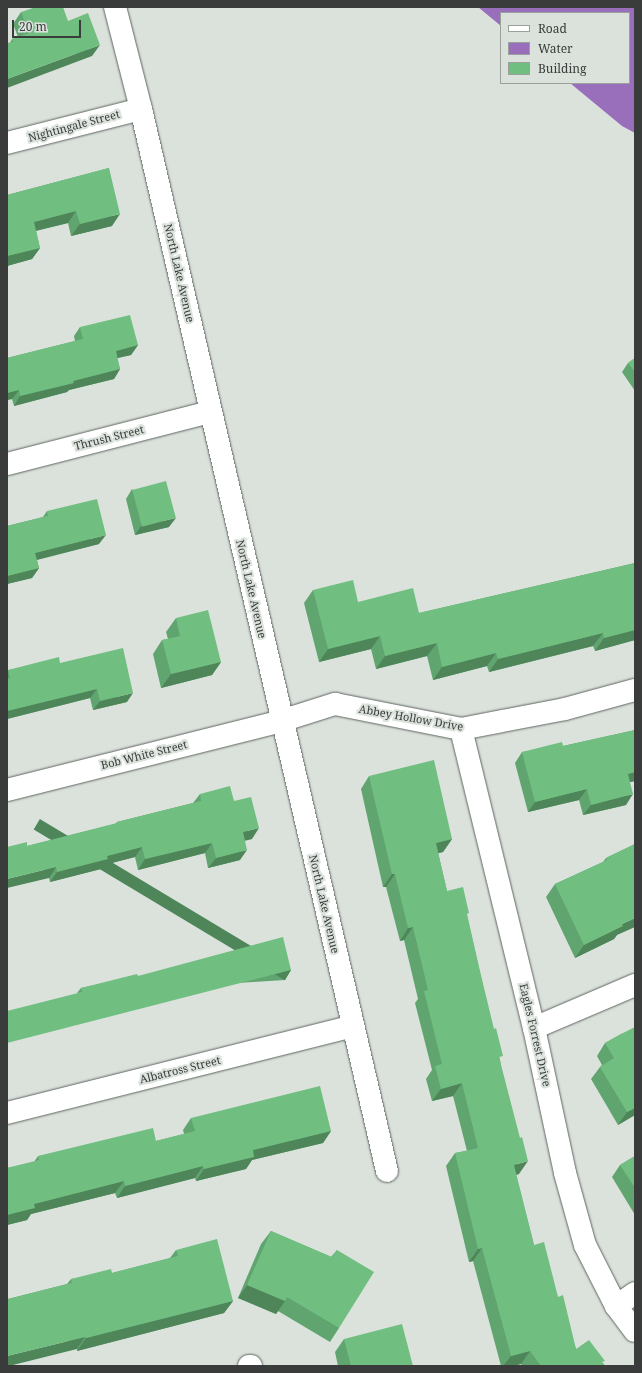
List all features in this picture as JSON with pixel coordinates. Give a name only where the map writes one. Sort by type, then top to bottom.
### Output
[{"type":"street","name":"North Lake Avenue","points":[[115,7],[141,109],[281,721],[387,1171]]},
{"type":"street","name":"Nightingale Street","points":[[7,144],[141,109]]},
{"type":"street","name":"Thrush Street","points":[[7,464],[210,412]]},
{"type":"street","name":"Abbey Hollow Drive","points":[[281,721],[335,704],[461,728],[565,709],[635,690]]},
{"type":"street","name":"Bob White Street","points":[[7,790],[281,721]]},
{"type":"street","name":"Eagles Forrest Drive","points":[[461,728],[534,1028],[565,1173],[584,1245],[616,1306],[635,1331]]},
{"type":"street","points":[[534,1028],[635,985]]},
{"type":"street","name":"Albatross Street","points":[[7,1113],[353,1026]]},
{"type":"street","points":[[616,1306],[635,1293]]},
{"type":"water","points":[[478,7],[635,7],[635,133],[622,126],[571,84],[630,84],[630,12],[500,12],[500,25]]},
{"type":"building","points":[[36,7],[63,7],[68,21],[88,13],[100,45],[7,79],[7,43],[13,42],[12,39],[29,33],[21,12]]},
{"type":"building","points":[[109,168],[120,214],[80,224],[76,211],[34,222],[40,248],[7,256],[7,195]]},
{"type":"building","points":[[130,315],[138,345],[116,351],[120,369],[73,381],[74,383],[20,396],[19,390],[7,393],[7,358],[83,339],[80,327]]},
{"type":"building","points":[[635,358],[635,372],[628,363]]},
{"type":"building","points":[[166,481],[176,518],[142,527],[132,490]]},
{"type":"building","points":[[97,499],[106,535],[35,553],[39,568],[7,576],[7,526],[48,516],[47,511]]},
{"type":"building","points":[[635,563],[635,630],[604,638],[603,633],[498,659],[496,653],[442,667],[437,643],[385,656],[380,636],[328,649],[313,590],[353,580],[358,602],[413,588],[419,613]]},
{"type":"building","points":[[208,610],[221,662],[171,674],[162,640],[180,636],[176,618]]},
{"type":"building","points":[[123,648],[133,693],[100,701],[97,689],[7,711],[7,679],[10,678],[8,670],[59,657],[60,663]]},
{"type":"building","points":[[635,730],[635,772],[628,774],[633,794],[591,805],[587,789],[535,802],[522,752],[562,742],[563,746]]},
{"type":"building","points":[[434,760],[452,839],[436,843],[447,891],[463,887],[469,913],[467,914],[479,967],[494,1029],[496,1028],[503,1056],[499,1057],[520,1138],[522,1137],[528,1161],[514,1165],[534,1245],[544,1242],[558,1297],[563,1295],[576,1349],[589,1340],[605,1361],[602,1362],[605,1366],[541,1366],[530,1351],[511,1356],[482,1248],[478,1249],[455,1153],[478,1148],[462,1083],[441,1089],[435,1066],[442,1064],[424,991],[428,990],[413,927],[408,928],[395,874],[392,874],[369,776]]},
{"type":"building","points":[[230,786],[234,801],[251,797],[259,828],[243,832],[247,850],[216,858],[212,843],[145,859],[142,847],[107,856],[108,859],[57,872],[56,867],[7,879],[7,847],[27,842],[27,846],[201,801],[200,794]]},
{"type":"building","points":[[635,844],[635,918],[622,924],[623,926],[584,945],[555,884],[607,860],[606,858]]},
{"type":"building","points":[[283,937],[291,970],[7,1043],[7,1011],[82,992],[81,988],[137,974],[138,976]]},
{"type":"building","points":[[635,1027],[635,1108],[627,1112],[600,1067],[614,1058],[605,1043]]},
{"type":"building","points":[[320,1086],[331,1131],[253,1150],[254,1157],[204,1169],[203,1166],[125,1186],[124,1181],[34,1204],[35,1208],[7,1215],[7,1168],[39,1160],[38,1156],[153,1128],[156,1141],[195,1131],[191,1118]]},
{"type":"building","points":[[635,1156],[635,1188],[620,1165]]},
{"type":"building","points":[[271,1231],[332,1257],[337,1250],[374,1272],[339,1328],[287,1297],[285,1301],[247,1285]]},
{"type":"building","points":[[217,1239],[233,1301],[7,1356],[7,1296],[8,1299],[72,1283],[71,1279],[111,1269],[112,1273],[178,1256],[176,1250]]},
{"type":"building","points":[[402,1324],[413,1366],[351,1366],[344,1339]]}]
